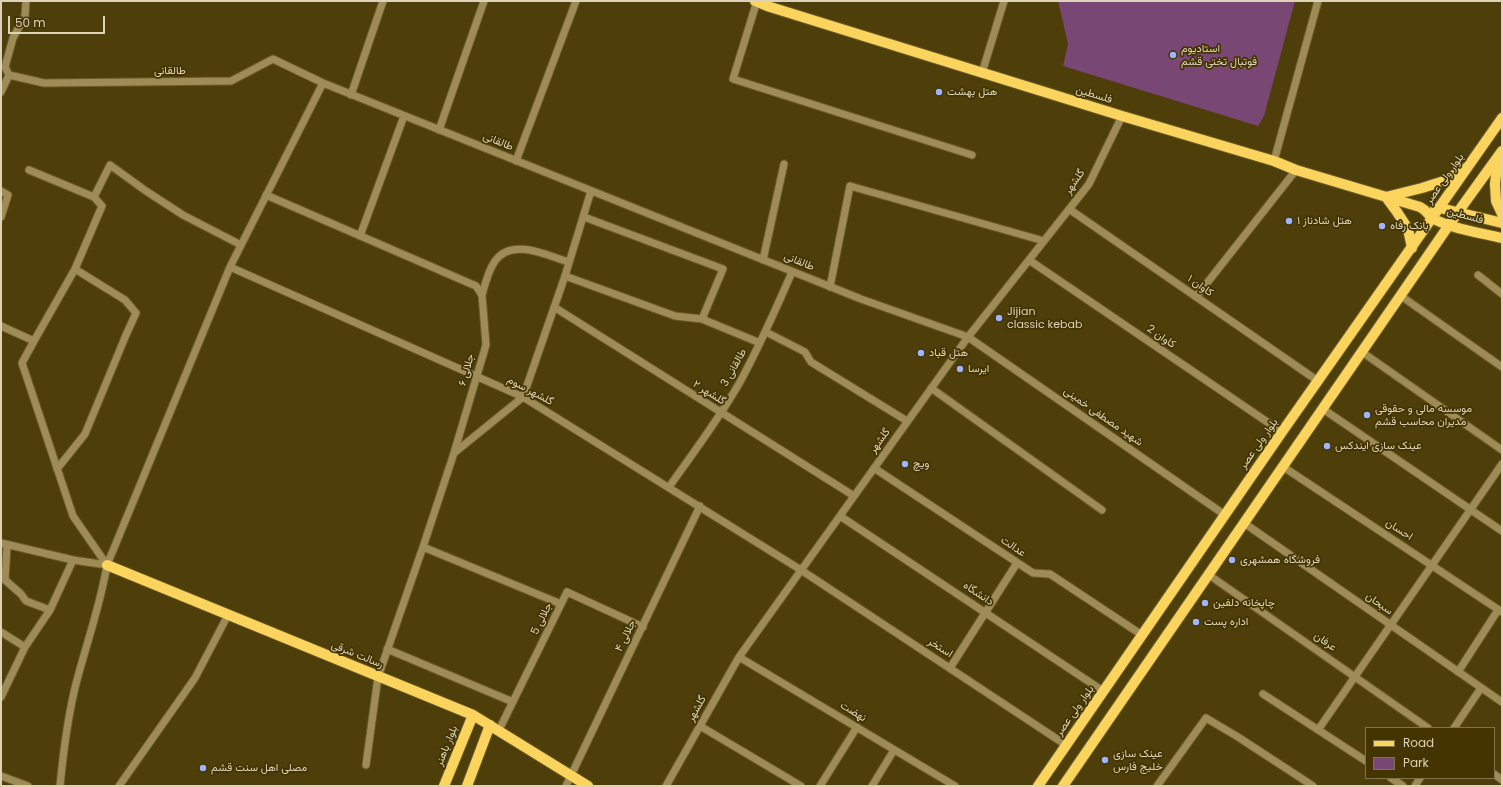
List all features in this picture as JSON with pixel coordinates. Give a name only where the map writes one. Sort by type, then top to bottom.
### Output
[{"type":"main road","name":"فلسطین","points":[[756,1],[982,73],[1274,161],[1296,170],[1425,210],[1440,208],[1502,224]]},
{"type":"main road","name":"بلوار ولی عصر","points":[[1038,786],[1225,514],[1502,118]]},
{"type":"main road","points":[[1063,786],[1209,575],[1282,466],[1323,409],[1458,212],[1500,154]]},
{"type":"main road","points":[[1500,154],[1495,184],[1496,202],[1502,214]]},
{"type":"main road","points":[[1412,248],[1408,229],[1386,197],[1444,181],[1468,167]]},
{"type":"main road","name":"فلسطین","points":[[1425,210],[1432,219],[1502,238]]},
{"type":"main road","name":"رسالت شرقی","points":[[107,565],[472,715],[588,786]]},
{"type":"main road","name":"بلوار باهنر","points":[[444,786],[472,715]]},
{"type":"main road","points":[[467,786],[494,728]]},
{"type":"street","points":[[1,92],[9,75],[5,67],[13,38],[25,16],[26,1]]},
{"type":"street","points":[[352,95],[383,1]]},
{"type":"street","points":[[439,130],[484,1]]},
{"type":"street","points":[[516,161],[576,1]]},
{"type":"street","points":[[756,1],[733,79],[972,154]]},
{"type":"street","points":[[982,73],[1004,1]]},
{"type":"street","points":[[1274,161],[1318,1]]},
{"type":"street","name":"طالقانی","points":[[9,75],[44,83],[231,81],[273,59],[323,84],[792,272],[861,299],[968,337]]},
{"type":"street","points":[[60,786],[64,747],[74,694],[88,638],[104,585],[107,565],[230,267],[323,84]]},
{"type":"street","points":[[360,236],[404,116]]},
{"type":"street","name":"گلشهر","points":[[666,786],[739,657],[968,337],[1089,184],[1122,116]]},
{"type":"street","points":[[764,260],[784,164]]},
{"type":"street","points":[[94,196],[110,165],[146,192],[183,215],[241,245]]},
{"type":"street","points":[[29,170],[94,196],[102,206],[75,269],[22,363],[73,516],[107,565]]},
{"type":"street","points":[[1196,297],[1296,170]]},
{"type":"street","points":[[830,287],[850,186],[1044,241]]},
{"type":"street","points":[[1,191],[8,195],[1,217]]},
{"type":"street","points":[[454,453],[522,397],[565,276],[591,191]]},
{"type":"street","points":[[266,195],[476,286],[482,295]]},
{"type":"street","name":"کاوان ۱","points":[[1070,209],[1318,381]]},
{"type":"street","points":[[584,217],[723,269],[702,319]]},
{"type":"street","points":[[482,295],[487,277],[495,261],[504,253],[514,249],[528,250],[569,262]]},
{"type":"street","name":"کاوان 2","points":[[1029,260],[1282,432]]},
{"type":"street","name":"گلشهر سوم","points":[[230,267],[522,397],[801,570]]},
{"type":"street","points":[[57,469],[85,434],[136,313],[125,300],[75,269]]},
{"type":"street","name":"طالقانی 3","points":[[669,487],[721,413],[739,383],[766,332],[792,272]]},
{"type":"street","points":[[1478,275],[1502,294]]},
{"type":"street","points":[[565,276],[675,316],[702,319],[760,343]]},
{"type":"street","name":"جلالی ۶","points":[[366,765],[378,677],[454,453],[486,346],[482,295]]},
{"type":"street","points":[[1401,296],[1502,367]]},
{"type":"street","name":"گلشهر ۲","points":[[554,308],[854,496]]},
{"type":"street","points":[[1,326],[34,341]]},
{"type":"street","points":[[766,332],[805,352],[811,362],[907,421]]},
{"type":"street","name":"شهید مصطفی خمینی","points":[[968,337],[1225,514]]},
{"type":"street","points":[[1362,352],[1502,450]]},
{"type":"street","points":[[931,388],[1102,510]]},
{"type":"street","points":[[1323,409],[1502,531]]},
{"type":"street","points":[[1318,730],[1502,464]]},
{"type":"street","name":"احسان","points":[[1282,466],[1500,611]]},
{"type":"street","name":"عدالت","points":[[874,468],[1033,573],[1050,574],[1142,635]]},
{"type":"street","name":"جلالی ۴","points":[[566,786],[700,506]]},
{"type":"street","name":"دانشگاه","points":[[840,516],[1103,691]]},
{"type":"street","name":"سبحان","points":[[1244,523],[1502,702]]},
{"type":"street","points":[[50,610],[26,601],[21,594],[5,580],[4,544],[74,560],[107,565]]},
{"type":"street","points":[[423,547],[561,604]]},
{"type":"street","points":[[1,696],[25,647],[50,610],[74,560]]},
{"type":"street","points":[[950,668],[1017,563]]},
{"type":"street","name":"استخر","points":[[801,570],[1066,745]]},
{"type":"street","name":"عرفان","points":[[1209,575],[1427,727]]},
{"type":"street","name":"جلالی 5","points":[[494,728],[513,702],[567,592],[643,627]]},
{"type":"street","points":[[1458,672],[1500,611]]},
{"type":"street","points":[[119,786],[195,678],[228,615]]},
{"type":"street","points":[[1,632],[25,647]]},
{"type":"street","points":[[387,649],[513,702]]},
{"type":"street","name":"نهضت","points":[[739,657],[955,786]]},
{"type":"street","points":[[1455,727],[1481,688]]},
{"type":"street","points":[[1263,694],[1365,760]]},
{"type":"street","points":[[1157,786],[1206,718],[1313,786]]},
{"type":"street","points":[[700,726],[801,786]]},
{"type":"street","points":[[820,786],[857,727]]},
{"type":"street","points":[[872,786],[894,750]]},
{"type":"street","points":[[1,776],[28,786]]},
{"type":"street","points":[[1392,779],[1403,786]]},
{"type":"green space","name":"استادیوم فوتبال تختی قشم","points":[[1058,1],[1295,1],[1264,116],[1258,126],[1063,66],[1068,44]]},
{"type":"place","name":"استادیوم فوتبال تختی قشم","points":[[1173,55]]},
{"type":"place","name":"هتل بهشت","points":[[939,92]]},
{"type":"place","name":"هتل شادناز ۱","points":[[1289,221]]},
{"type":"place","name":"بانک رفاه","points":[[1382,226]]},
{"type":"place","name":"Jijian classic kebab","points":[[999,318]]},
{"type":"place","name":"هتل قباد","points":[[921,353]]},
{"type":"place","name":"ایرسا","points":[[960,369]]},
{"type":"place","name":"موسسه مالی و حقوقی مدیران محاسب قشم","points":[[1367,415]]},
{"type":"place","name":"عینک سازی ایندکس","points":[[1327,446]]},
{"type":"place","name":"ویچ","points":[[905,464]]},
{"type":"place","name":"فروشگاه همشهری","points":[[1232,560]]},
{"type":"place","name":"چاپخانه دلفین","points":[[1205,603]]},
{"type":"place","name":"اداره پست","points":[[1196,622]]},
{"type":"place","name":"عینک سازی خلیج فارس","points":[[1105,760]]},
{"type":"place","name":"مصلی اهل سنت قشم","points":[[203,768]]}]
